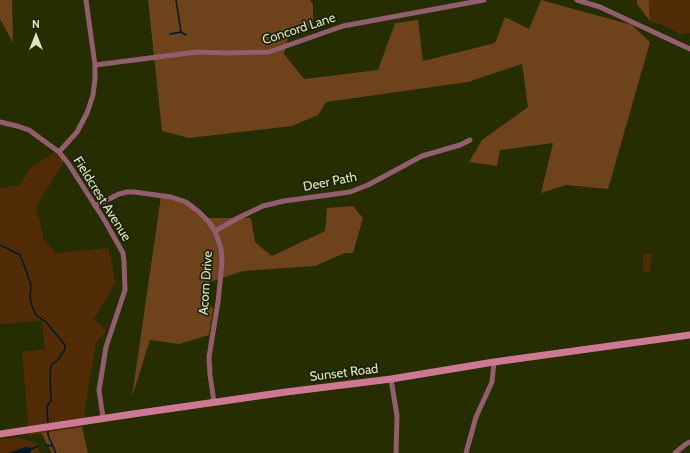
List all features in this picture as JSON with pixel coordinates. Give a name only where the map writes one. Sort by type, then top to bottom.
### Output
[{"type":"street","points":[[59,152],[77,132],[87,113],[93,95],[95,65],[86,0]]},
{"type":"street","name":"Concord Lane","points":[[95,65],[197,52],[269,52],[343,26],[484,0]]},
{"type":"street","points":[[577,0],[600,6],[690,49]]},
{"type":"street","name":"Fieldcrest Avenue","points":[[0,122],[29,130],[59,152],[68,163],[123,253],[125,290],[106,347],[100,378],[99,390],[103,418]]},
{"type":"street","name":"Deer Path","points":[[214,231],[263,206],[284,201],[350,192],[368,185],[422,156],[460,145],[470,140]]},
{"type":"street","name":"Acorn Drive","points":[[95,206],[119,194],[127,192],[171,197],[186,202],[209,222],[221,248],[222,263],[218,302],[209,357],[214,402]]},
{"type":"street","name":"Sunset Road","points":[[0,434],[214,402],[391,379],[494,362],[690,335]]},
{"type":"street","points":[[466,453],[476,417],[492,382],[494,362]]},
{"type":"street","points":[[391,379],[397,416],[396,453]]},
{"type":"street","points":[[675,453],[690,442]]},
{"type":"shaded area","points":[[0,0],[12,0],[13,43],[0,19]]},
{"type":"shaded area","points":[[148,0],[310,0],[313,5],[313,27],[289,34],[284,54],[304,79],[378,70],[395,23],[418,20],[423,61],[495,43],[505,17],[529,29],[541,0],[632,25],[650,42],[608,189],[566,185],[541,193],[553,143],[500,150],[497,166],[469,162],[482,140],[528,107],[522,64],[468,82],[326,102],[318,115],[292,126],[189,138],[162,131]]},
{"type":"shaded area","points":[[637,0],[649,0],[650,21],[637,4]]},
{"type":"shaded area","points":[[649,0],[690,0],[690,33],[680,34],[663,25],[650,21]]},
{"type":"shaded area","points":[[58,150],[65,160],[36,207],[44,240],[56,253],[108,248],[116,283],[94,319],[107,331],[96,343],[82,427],[29,436],[22,352],[45,349],[42,321],[0,324],[0,188],[20,185],[30,168]]},
{"type":"shaded area","points":[[161,196],[193,205],[206,218],[251,218],[255,242],[272,256],[325,231],[327,208],[353,206],[363,218],[353,253],[345,253],[315,266],[243,271],[207,283],[202,296],[213,309],[209,335],[179,344],[150,340],[132,397]]},
{"type":"shaded area","points":[[644,253],[652,254],[650,272],[642,271]]},
{"type":"shaded area","points":[[82,427],[88,453],[52,453],[41,433]]},
{"type":"shaded area","points":[[16,437],[38,444],[39,453],[0,453],[0,439]]},
{"type":"water","points":[[25,447],[32,448],[30,453],[8,453]]},
{"type":"waterway","points":[[176,0],[181,32]]},
{"type":"waterway","points":[[170,34],[181,32],[186,35]]},
{"type":"waterway","points":[[0,245],[20,255],[31,285],[30,297],[36,315],[46,322],[65,345],[65,349],[58,360],[51,365],[51,401],[47,406],[48,425]]},
{"type":"waterway","points":[[48,428],[48,435],[56,453]]},
{"type":"waterway","points":[[45,445],[52,446]]},
{"type":"waterway","points":[[31,449],[38,446]]}]
